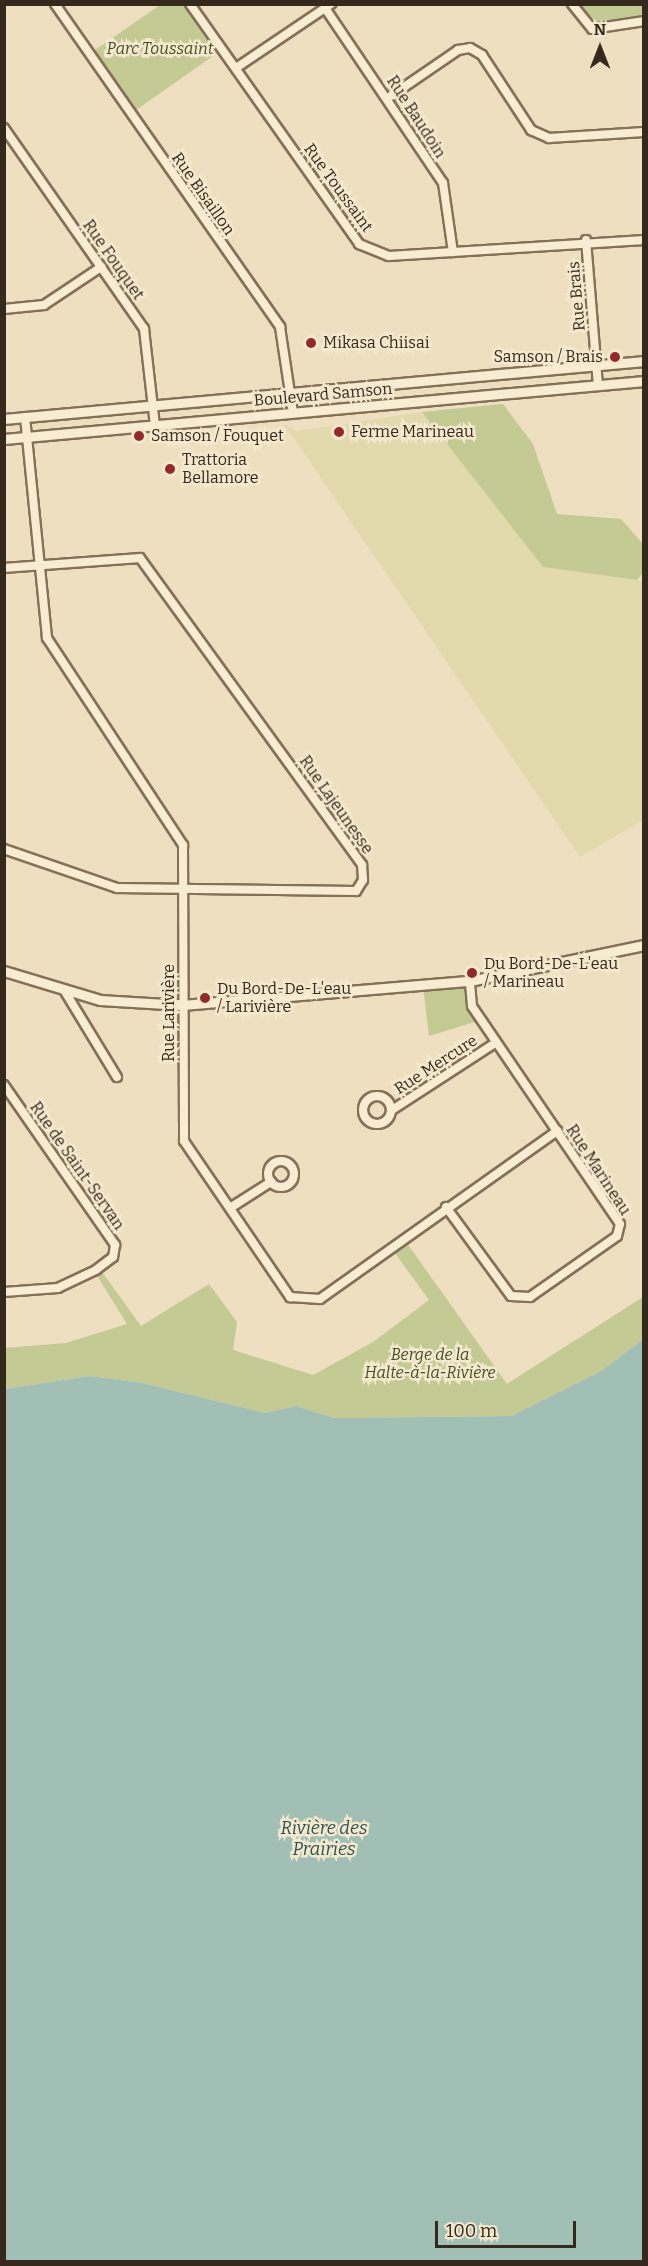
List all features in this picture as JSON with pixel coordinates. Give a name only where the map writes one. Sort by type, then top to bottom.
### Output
[{"type":"street","name":"Rue Bisaillon","points":[[55,4],[280,327],[293,413]]},
{"type":"street","name":"Rue Toussaint","points":[[190,4],[359,244],[389,256],[586,240],[644,240]]},
{"type":"street","points":[[572,4],[592,29],[644,21]]},
{"type":"street","points":[[236,68],[328,6]]},
{"type":"street","name":"Rue Baudoin","points":[[328,6],[443,183],[453,252]]},
{"type":"street","points":[[388,98],[458,50],[470,48],[482,55],[531,130],[540,134],[581,139],[644,132]]},
{"type":"street","name":"Rue Fouquet","points":[[4,128],[144,329],[155,425]]},
{"type":"street","name":"Rue Brais","points":[[586,240],[598,385]]},
{"type":"street","points":[[4,309],[44,305],[101,267]]},
{"type":"street","name":"Boulevard Samson","points":[[4,419],[644,361]]},
{"type":"street","name":"Boulevard Samson","points":[[4,439],[644,381]]},
{"type":"street","name":"Rue Larivière","points":[[25,417],[38,565],[51,649],[170,818],[183,845],[184,1141],[290,1297],[299,1302],[320,1299],[557,1131]]},
{"type":"street","name":"Rue Lajeunesse","points":[[4,568],[140,558],[355,856],[363,880],[356,891],[183,892],[117,888],[4,849]]},
{"type":"street","points":[[4,971],[100,1000],[182,1005],[470,981],[644,945]]},
{"type":"street","name":"Rue Marineau","points":[[446,1208],[511,1296],[530,1297],[617,1236],[620,1224],[472,1006],[470,981]]},
{"type":"street","points":[[64,990],[117,1077]]},
{"type":"street","name":"Rue Mercure","points":[[392,1110],[495,1043]]},
{"type":"street","name":"Rue de Saint-Servan","points":[[4,1085],[115,1245],[113,1257],[96,1270],[58,1288],[4,1292]]},
{"type":"street","points":[[230,1208],[271,1182]]},
{"type":"shaded area","points":[[422,412],[543,567],[643,581],[643,820],[580,857],[284,424],[296,431]]},
{"type":"green space","name":"Parc Toussaint","points":[[160,5],[183,5],[216,54],[136,110],[95,50]]},
{"type":"green space","points":[[580,5],[643,5],[643,13],[633,20],[599,24]]},
{"type":"green space","points":[[503,404],[533,444],[557,514],[621,519],[643,544],[643,573],[637,580],[543,567],[422,412]]},
{"type":"green space","points":[[470,981],[472,1006],[481,1020],[429,1036],[423,986]]},
{"type":"green space","name":"Berge de la Halte-à-la-Rivière","points":[[404,1239],[507,1384],[643,1297],[643,1339],[603,1370],[511,1416],[334,1418],[296,1406],[265,1413],[143,1383],[89,1376],[5,1389],[4,1348],[66,1343],[127,1324],[96,1274],[102,1272],[141,1326],[209,1284],[237,1322],[233,1350],[313,1375],[373,1342],[429,1300],[392,1249]]},
{"type":"water","name":"Rivière des Prairies","points":[[643,1339],[643,2261],[5,2261],[5,1389],[89,1376],[143,1383],[265,1413],[296,1406],[334,1418],[511,1416],[603,1370]]},
{"type":"place","name":"Mikasa Chiisai","points":[[311,343]]},
{"type":"place","name":"Samson / Brais","points":[[615,357]]},
{"type":"place","name":"Ferme Marineau","points":[[339,432]]},
{"type":"place","name":"Samson / Fouquet","points":[[139,436]]},
{"type":"place","name":"Trattoria Bellamore","points":[[170,469]]},
{"type":"place","name":"Du Bord-De-L'eau / Marineau","points":[[472,973]]},
{"type":"place","name":"Du Bord-De-L'eau / Larivière","points":[[205,998]]}]
